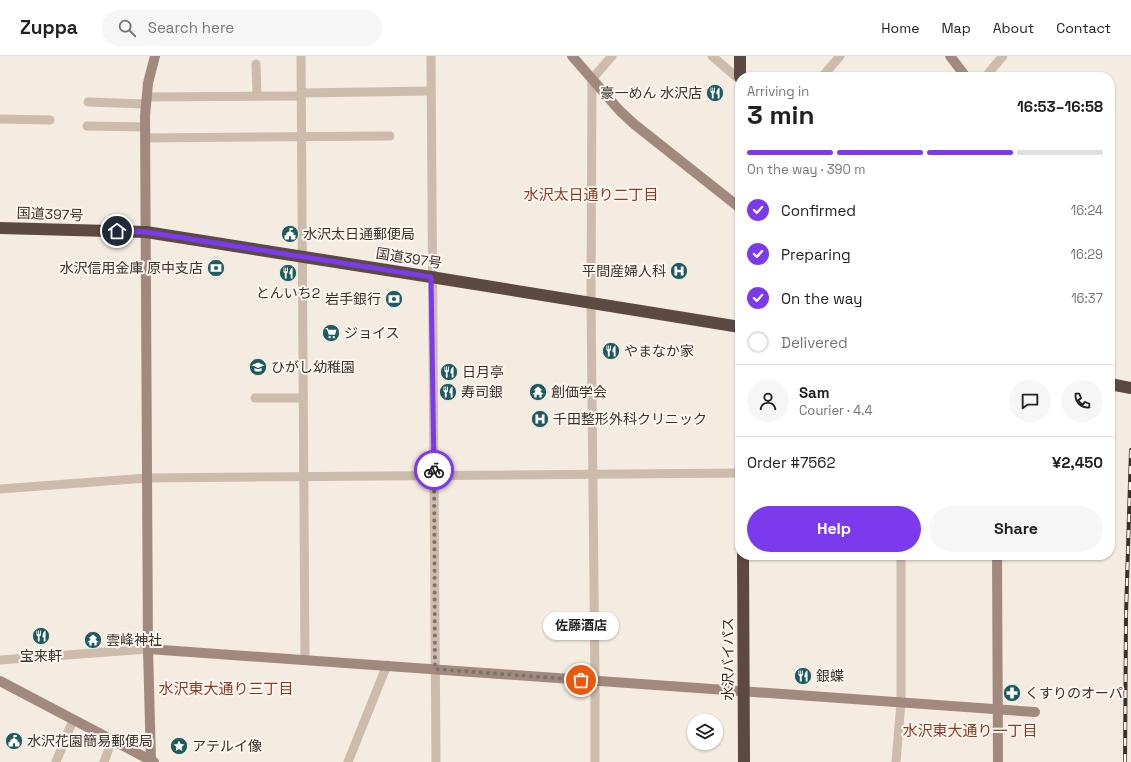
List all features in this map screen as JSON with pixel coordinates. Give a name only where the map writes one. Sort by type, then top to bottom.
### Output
[{"type":"highway","points":[[740,56],[740,72]]},
{"type":"highway","name":"国道397号","points":[[0,228],[146,232],[591,302],[735,327]]},
{"type":"highway","points":[[1115,385],[1131,388]]},
{"type":"highway","name":"水沢バイパス","points":[[743,560],[744,762]]},
{"type":"street","points":[[152,762],[148,649],[145,133],[148,83],[155,56]]},
{"type":"street","points":[[301,56],[301,256],[305,477],[305,660]]},
{"type":"street","points":[[431,56],[431,277],[436,762]]},
{"type":"street","points":[[572,56],[634,124],[735,204]]},
{"type":"street","points":[[595,762],[594,475],[591,302],[592,79],[612,56]]},
{"type":"street","points":[[712,56],[735,74]]},
{"type":"street","points":[[826,72],[840,56]]},
{"type":"street","points":[[950,56],[962,72]]},
{"type":"street","points":[[989,72],[1003,56]]},
{"type":"street","points":[[256,64],[257,96]]},
{"type":"street","points":[[88,102],[431,91]]},
{"type":"street","points":[[0,120],[50,120]]},
{"type":"street","points":[[87,126],[145,133],[390,136]]},
{"type":"street","points":[[255,398],[303,398]]},
{"type":"street","points":[[0,489],[147,478],[735,473]]},
{"type":"street","points":[[896,762],[901,702],[901,560]]},
{"type":"street","points":[[997,560],[998,762]]},
{"type":"street","points":[[0,660],[148,649],[1035,712]]},
{"type":"street","points":[[348,762],[387,665]]},
{"type":"street","points":[[1,683],[152,762]]},
{"type":"street","points":[[56,762],[73,720]]},
{"type":"street","points":[[104,762],[112,740]]},
{"type":"railway","points":[[1125,762],[1126,615],[1131,450]]},
{"type":"way so far","points":[[434,470],[435,669],[581,680]]},
{"type":"place","name":"豪一めん 水沢店","points":[[715,93]]},
{"type":"place","name":"水沢太日通郵便局","points":[[290,234]]},
{"type":"place","name":"水沢信用金庫 原中支店","points":[[216,268]]},
{"type":"place","name":"平間産婦人科","points":[[679,271]]},
{"type":"place","name":"とんいち2","points":[[288,273]]},
{"type":"place","name":"岩手銀行","points":[[394,299]]},
{"type":"place","name":"ジョイス","points":[[331,333]]},
{"type":"place","name":"やまなか家","points":[[611,351]]},
{"type":"place","name":"ひがし幼稚園","points":[[258,367]]},
{"type":"place","name":"日月亭","points":[[449,372]]},
{"type":"place","name":"寿司銀","points":[[448,392]]},
{"type":"place","name":"創価学会","points":[[538,392]]},
{"type":"place","name":"千田整形外科クリニック","points":[[540,419]]},
{"type":"place","name":"宝来軒","points":[[41,636]]},
{"type":"place","name":"雲峰神社","points":[[93,640]]},
{"type":"place","name":"銀蝶","points":[[803,676]]},
{"type":"place","name":"佐藤酒店","points":[[581,680]]},
{"type":"place","name":"くすりのオーパ","points":[[1012,693]]},
{"type":"place","name":"水沢花園簡易郵便局","points":[[14,741]]},
{"type":"place","name":"アテルイ像","points":[[179,746]]},
{"type":"district","name":"水沢太日通り二丁目","points":[[591,194]]},
{"type":"district","name":"水沢東大通り三丁目","points":[[226,688]]},
{"type":"district","name":"水沢東大通り一丁目","points":[[970,730]]},
{"type":"route","points":[[117,231],[146,232],[431,277],[434,470]]}]
